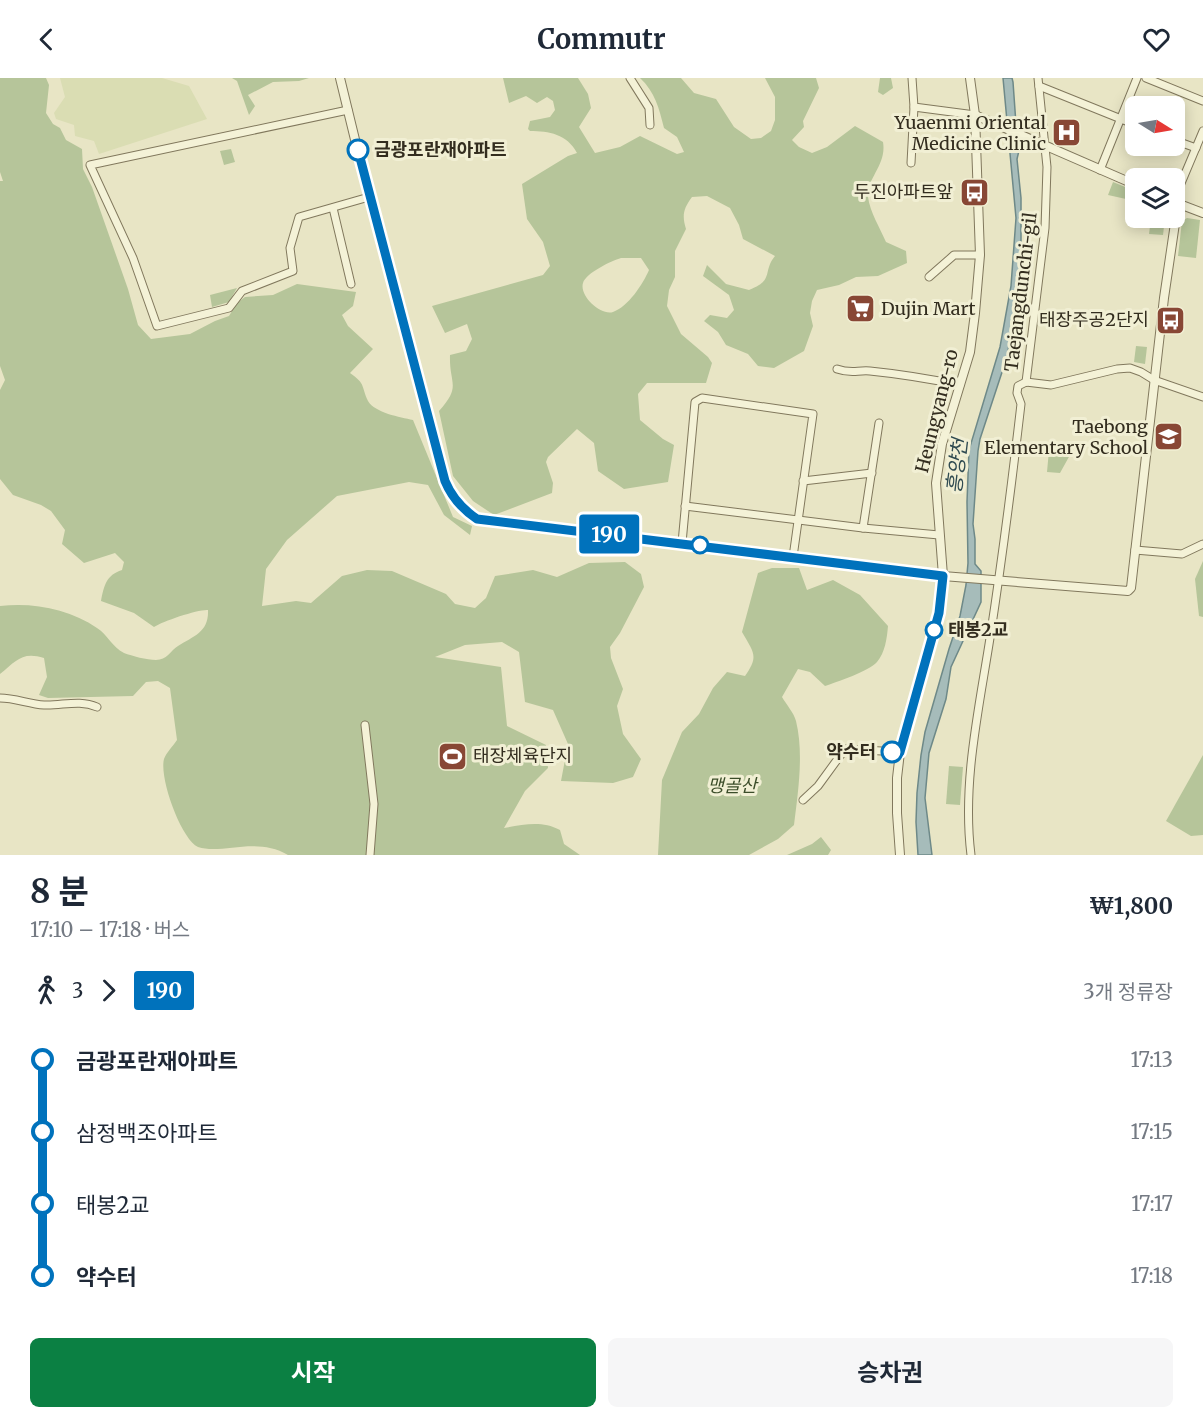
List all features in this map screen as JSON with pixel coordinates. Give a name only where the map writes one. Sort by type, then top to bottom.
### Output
[{"type":"street","points":[[340,78],[369,197],[445,481],[452,496],[465,511],[477,519],[943,576],[1128,591],[1131,588],[1173,228]]},
{"type":"street","points":[[630,78],[649,108],[650,125]]},
{"type":"street","points":[[911,163],[914,107],[912,78]]},
{"type":"street","name":"Heungyang-ro","points":[[900,855],[897,778],[900,752],[939,613],[943,576],[936,483],[942,444],[970,352],[975,313],[980,255],[979,116],[970,78]]},
{"type":"street","points":[[1100,170],[1137,78]]},
{"type":"street","points":[[1146,78],[1203,101]]},
{"type":"street","name":"Taejangdunchi-gil","points":[[971,855],[969,840],[970,765],[999,580],[1021,404],[1017,393],[1018,386],[1026,382],[1045,228],[1047,167],[1042,144],[1039,80],[1125,121]]},
{"type":"street","points":[[914,107],[979,116],[1125,180]]},
{"type":"street","points":[[348,110],[90,165],[133,258],[157,326],[229,308],[242,291],[293,271],[290,248],[299,217],[369,197]]},
{"type":"street","points":[[1185,178],[1203,131]]},
{"type":"street","points":[[1185,144],[1196,148]]},
{"type":"street","points":[[1185,206],[1203,213]]},
{"type":"street","points":[[333,208],[351,284]]},
{"type":"street","points":[[929,277],[954,255],[980,255]]},
{"type":"street","points":[[1026,382],[1051,386],[1117,369],[1130,368],[1154,380],[1202,397],[1203,387]]},
{"type":"street","points":[[837,369],[849,374],[866,370],[960,385]]},
{"type":"street","points":[[682,543],[695,402],[702,398],[813,414],[793,557]]},
{"type":"street","points":[[863,528],[879,423]]},
{"type":"street","points":[[803,481],[872,473]]},
{"type":"street","points":[[685,507],[939,535]]},
{"type":"street","points":[[1135,550],[1182,554],[1203,544]]},
{"type":"street","points":[[0,698],[46,705],[88,703],[97,707]]},
{"type":"street","points":[[365,725],[374,804],[370,855]]},
{"type":"street","points":[[802,800],[818,786],[845,749],[900,752]]},
{"type":"green space","points":[[0,78],[46,78],[49,85],[46,113],[53,124],[60,128],[66,140],[82,149],[83,169],[92,187],[128,289],[138,325],[151,339],[190,334],[229,316],[237,303],[245,297],[273,295],[297,284],[356,292],[353,306],[342,315],[348,326],[373,349],[350,373],[361,383],[368,401],[376,409],[413,420],[453,517],[472,526],[470,535],[444,515],[428,485],[409,482],[337,496],[287,540],[266,569],[262,606],[296,601],[311,603],[342,576],[367,570],[392,571],[446,594],[455,604],[475,608],[486,598],[495,576],[533,570],[557,577],[589,563],[625,562],[641,574],[644,587],[610,647],[611,658],[623,689],[617,706],[623,734],[641,759],[633,777],[613,783],[561,781],[568,744],[553,710],[525,702],[519,652],[502,642],[465,645],[435,657],[501,667],[507,726],[546,745],[548,768],[525,791],[504,828],[532,824],[553,827],[560,830],[564,844],[580,855],[288,855],[264,847],[207,849],[198,847],[191,842],[178,821],[165,780],[164,759],[177,740],[170,688],[158,681],[146,682],[133,696],[48,698],[39,695],[47,677],[44,658],[36,656],[15,661],[0,674],[0,606],[38,606],[75,616],[97,628],[124,653],[156,660],[166,657],[178,646],[195,636],[206,624],[208,610],[181,616],[154,627],[134,613],[101,601],[109,578],[122,570],[124,562],[115,553],[84,563],[62,544],[65,530],[51,511],[13,495],[0,479],[0,390],[5,380],[0,366],[0,181],[3,181],[0,172]]},
{"type":"green space","points":[[60,78],[162,78],[189,86],[207,119],[99,154],[94,141],[75,136],[74,125],[56,119],[54,113],[65,97]]},
{"type":"green space","points":[[232,78],[309,78],[299,81],[273,82],[248,95],[255,106],[249,115],[237,81]]},
{"type":"green space","points":[[503,78],[578,78],[588,94],[591,108],[579,127],[595,153],[620,147],[640,136],[677,154],[684,152],[677,137],[664,128],[653,95],[640,78],[681,78],[694,93],[716,99],[734,127],[751,139],[761,138],[771,131],[775,120],[775,97],[765,78],[816,78],[819,88],[803,121],[804,127],[792,140],[799,147],[812,153],[827,147],[855,126],[883,142],[882,158],[868,190],[869,203],[886,242],[906,251],[907,263],[878,276],[856,277],[839,285],[817,290],[810,313],[813,326],[804,351],[774,368],[758,366],[748,354],[726,345],[718,332],[704,321],[710,315],[727,318],[734,310],[729,295],[703,276],[707,265],[726,284],[749,290],[762,283],[775,256],[743,239],[730,208],[707,196],[692,197],[684,213],[686,229],[675,251],[675,277],[669,290],[667,306],[681,334],[712,363],[706,383],[647,383],[638,394],[640,420],[674,445],[668,482],[624,489],[598,471],[594,443],[577,429],[548,457],[546,462],[553,483],[552,493],[494,515],[473,501],[453,476],[439,411],[452,390],[450,355],[466,351],[472,339],[467,324],[445,333],[432,306],[543,275],[550,266],[543,242],[527,219],[522,184],[568,156],[577,153],[568,142],[557,135],[528,129],[530,121],[550,117],[555,110],[553,101],[547,97],[537,103],[526,96],[509,103]],"holes":[[[621,258],[641,258],[649,270],[639,288],[619,309],[613,312],[603,311],[592,304],[584,294],[583,283],[594,271]]]},
{"type":"green space","points":[[880,78],[891,78],[893,88],[883,95],[878,92]]},
{"type":"green space","points":[[231,149],[235,162],[224,165],[220,151]]},
{"type":"green space","points":[[1113,182],[1125,187],[1125,199],[1108,195]]},
{"type":"green space","points":[[1185,219],[1200,220],[1196,258],[1178,256],[1181,228],[1185,228]]},
{"type":"green space","points":[[1150,228],[1164,228],[1163,235],[1149,234]]},
{"type":"green space","points":[[237,288],[229,302],[212,307],[210,295]]},
{"type":"green space","points":[[1136,346],[1147,347],[1145,364],[1134,362]]},
{"type":"green space","points":[[1056,442],[1071,443],[1070,455],[1060,473],[1047,472],[1049,450],[1055,451]]},
{"type":"green space","points":[[1203,561],[1203,617],[1199,616],[1195,579]]},
{"type":"green space","name":"맹골산","points":[[772,568],[799,568],[807,590],[833,580],[860,595],[888,626],[884,650],[877,662],[867,669],[825,686],[810,672],[798,669],[782,697],[795,718],[800,747],[800,773],[794,825],[778,839],[749,855],[658,855],[662,780],[682,732],[699,714],[713,688],[727,672],[745,676],[752,664],[753,654],[742,632],[758,573]]},
{"type":"green space","points":[[1203,755],[1203,835],[1191,836],[1166,821]]},
{"type":"green space","points":[[949,766],[963,767],[960,805],[946,804]]},
{"type":"green space","points":[[821,837],[831,850],[828,855],[787,855],[812,844]]},
{"type":"water","points":[[1003,78],[1012,78],[1016,124],[1021,142],[1017,159],[1021,198],[1021,272],[1007,357],[978,451],[973,524],[975,564],[981,571],[981,602],[951,667],[946,699],[929,753],[925,798],[932,855],[918,855],[917,793],[925,732],[960,616],[966,585],[969,450],[1000,347],[1011,286],[1016,218]]},
{"type":"bus line","name":"190","points":[[358,150],[445,481],[452,496],[465,511],[477,519],[943,576],[939,613],[900,752],[892,752]]},
{"type":"place","name":"Yuaenmi Oriental Medicine Clinic","points":[[1067,133]]},
{"type":"place","name":"금광포란재아파트","points":[[358,150]]},
{"type":"place","name":"두진아파트앞","points":[[974,192]]},
{"type":"place","name":"Dujin Mart","points":[[860,309]]},
{"type":"place","name":"태장주공2단지","points":[[1170,320]]},
{"type":"place","name":"Taebong Elementary School","points":[[1169,437]]},
{"type":"place","name":"태봉2교","points":[[934,630]]},
{"type":"place","name":"약수터","points":[[892,752]]},
{"type":"place","name":"태장체육단지","points":[[452,756]]},
{"type":"water label","name":"흥양천","points":[[957,466]]}]
